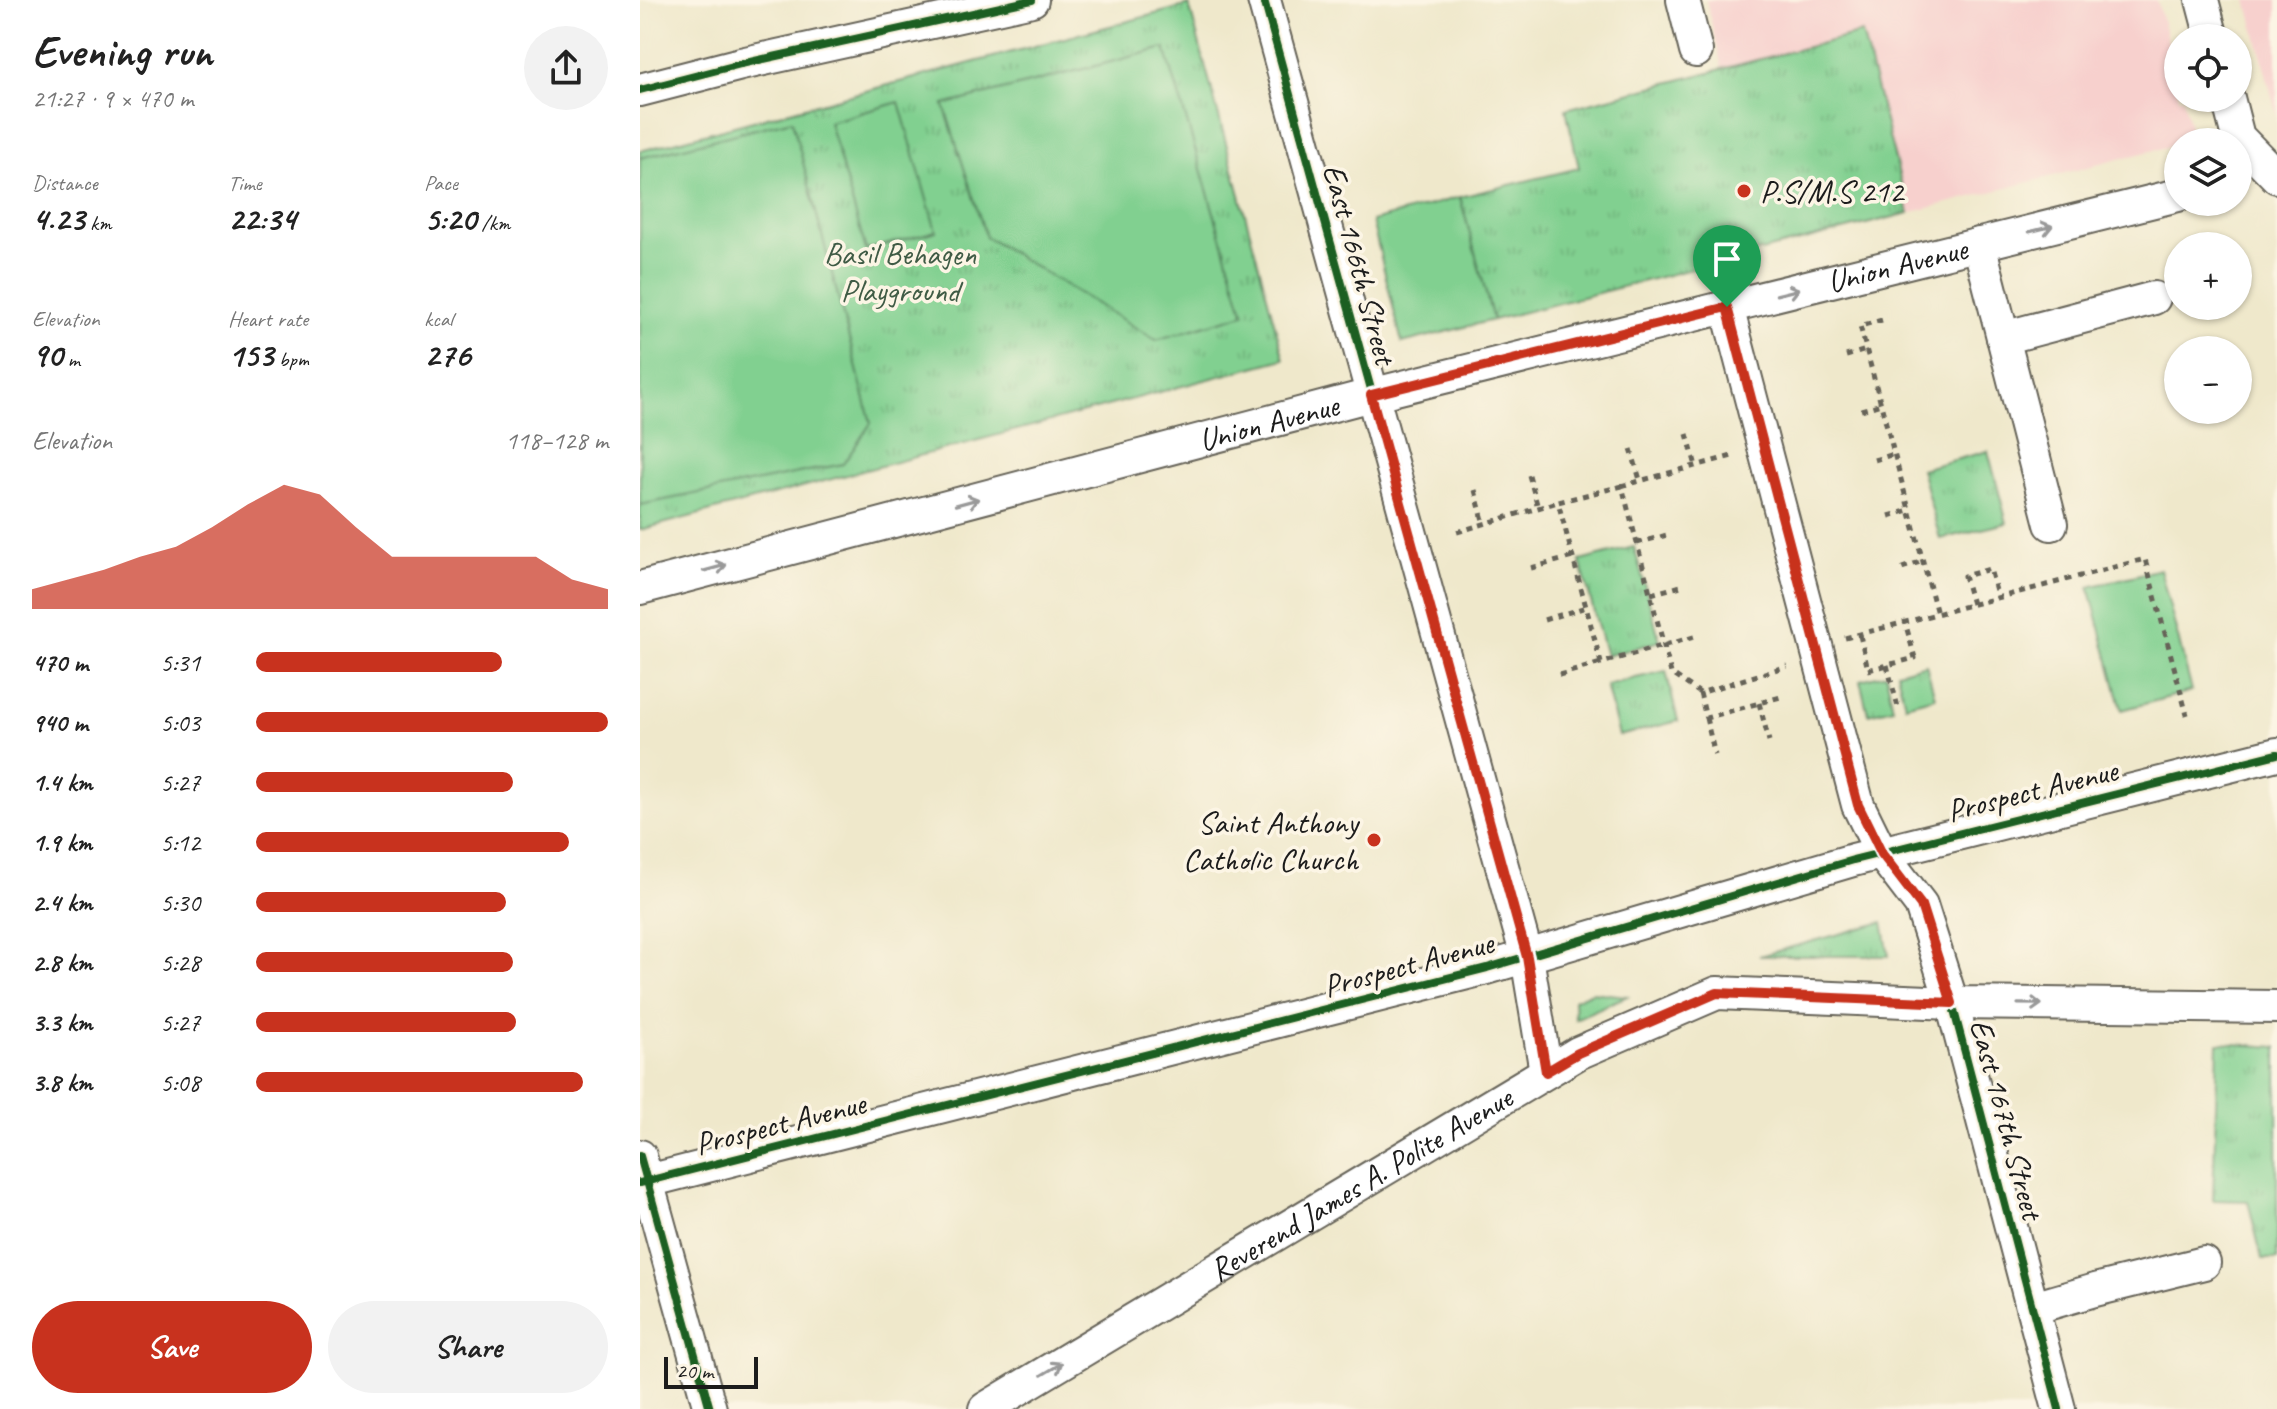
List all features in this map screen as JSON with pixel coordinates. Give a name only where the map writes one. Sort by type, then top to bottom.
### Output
[{"type":"street","points":[[640,90],[741,64],[1032,0]]},
{"type":"street","name":"East 166th Street","points":[[1264,0],[1527,957],[1546,1072]]},
{"type":"street","points":[[1683,0],[1696,51]]},
{"type":"street","points":[[2202,0],[2208,24]]},
{"type":"street","points":[[2232,112],[2238,137],[2274,173]]},
{"type":"street","points":[[2252,177],[2274,173]]},
{"type":"street","name":"Union Avenue","points":[[640,588],[1371,395],[2164,198]]},
{"type":"street","points":[[1979,244],[2051,524]]},
{"type":"street","points":[[2003,338],[2154,298]]},
{"type":"street","name":"East 167th Street","points":[[1727,307],[1858,805],[1882,854],[1921,905],[1952,1003],[2059,1409]]},
{"type":"street","name":"Prospect Avenue","points":[[642,1173],[1287,1020],[1527,957],[1853,860],[2277,754]]},
{"type":"street","name":"Reverend James A. Polite Avenue","points":[[985,1409],[1578,1053],[1717,993],[1952,1003],[2277,1007]]},
{"type":"street","points":[[642,1173],[710,1409]]},
{"type":"street","points":[[2033,1308],[2204,1263]]},
{"type":"path","points":[[1882,320],[1860,326],[1937,614]]},
{"type":"path","points":[[1846,356],[1866,350]]},
{"type":"path","points":[[1861,410],[1881,404]]},
{"type":"path","points":[[1687,434],[1696,466]]},
{"type":"path","points":[[1631,449],[1640,480]]},
{"type":"path","points":[[1874,460],[1894,454]]},
{"type":"path","points":[[1457,532],[1732,456]]},
{"type":"path","points":[[1529,475],[1538,508]]},
{"type":"path","points":[[1620,486],[1671,673],[1700,693],[1715,755]]},
{"type":"path","points":[[1475,490],[1484,524]]},
{"type":"path","points":[[1558,502],[1601,663]]},
{"type":"path","points":[[1889,516],[1909,510]]},
{"type":"path","points":[[1637,543],[1667,535]]},
{"type":"path","points":[[1531,568],[1573,557]]},
{"type":"path","points":[[1844,639],[2145,559],[2187,715]]},
{"type":"path","points":[[1902,568],[1923,561]]},
{"type":"path","points":[[1972,604],[1964,576],[1990,569],[1998,598]]},
{"type":"path","points":[[1651,594],[1681,586]]},
{"type":"path","points":[[1544,620],[1586,607]]},
{"type":"path","points":[[1860,635],[1868,670],[1915,658],[1905,622]]},
{"type":"path","points":[[1559,675],[1694,637]]},
{"type":"path","points":[[1887,665],[1899,711]]},
{"type":"path","points":[[1700,693],[1787,666]]},
{"type":"path","points":[[1706,718],[1784,696]]},
{"type":"path","points":[[1759,703],[1769,741]]},
{"type":"shaded area","name":"P.S/M.S 212","points":[[1706,0],[2157,0],[2164,27],[2164,112],[2186,112],[2190,128],[2164,128],[2164,148],[1402,343],[1372,221],[1579,168],[1566,109],[1722,68]]},
{"type":"shaded area","points":[[2247,0],[2277,0],[2277,116]]},
{"type":"green space","name":"Basil Behagen Playground","points":[[1189,5],[1284,359],[640,530],[640,151]]},
{"type":"green space","points":[[1862,33],[1909,213],[1493,320],[1460,197],[1579,168],[1566,109]]},
{"type":"green space","points":[[1165,48],[1244,314],[1156,340],[986,237],[944,105]]},
{"type":"green space","points":[[899,102],[936,231],[866,250],[829,122]]},
{"type":"green space","points":[[792,120],[871,423],[843,464],[640,505],[640,158]]},
{"type":"green space","points":[[1460,197],[1493,320],[1402,343],[1372,221]]},
{"type":"green space","points":[[1988,451],[2007,523],[1940,539],[1921,469]]},
{"type":"green space","points":[[1634,547],[1660,641],[1606,656],[1580,561]]},
{"type":"green space","points":[[2160,569],[2192,691],[2122,710],[2089,587]]},
{"type":"green space","points":[[1926,664],[1935,697],[1905,705],[1897,672]]},
{"type":"green space","points":[[1666,671],[1678,721],[1619,736],[1606,685]]},
{"type":"green space","points":[[1886,674],[1893,708],[1868,714],[1860,680]]},
{"type":"green space","points":[[1883,922],[1889,956],[1759,956]]},
{"type":"green space","points":[[1592,992],[1627,996],[1575,1019],[1574,1000]]},
{"type":"green space","points":[[2218,1043],[2277,1047],[2277,1259],[2262,1259],[2248,1201],[2213,1200]]},
{"type":"cycle path","points":[[640,90],[741,64],[1032,0]]},
{"type":"cycle path","points":[[1264,0],[1527,957]]},
{"type":"cycle path","points":[[640,1183],[1487,968],[1853,860],[2277,754]]},
{"type":"cycle path","points":[[1882,854],[1921,905],[1952,1003],[2059,1409]]},
{"type":"cycle path","points":[[640,1156],[710,1409]]},
{"type":"place","name":"P.S/M.S 212","points":[[1744,191]]},
{"type":"place","name":"Saint Anthony Catholic Church","points":[[1374,840]]},
{"type":"route","points":[[1727,307],[1858,805],[1882,854],[1921,905],[1952,1003],[1717,993],[1578,1053],[1546,1072],[1527,957],[1371,395],[1727,307]]}]
